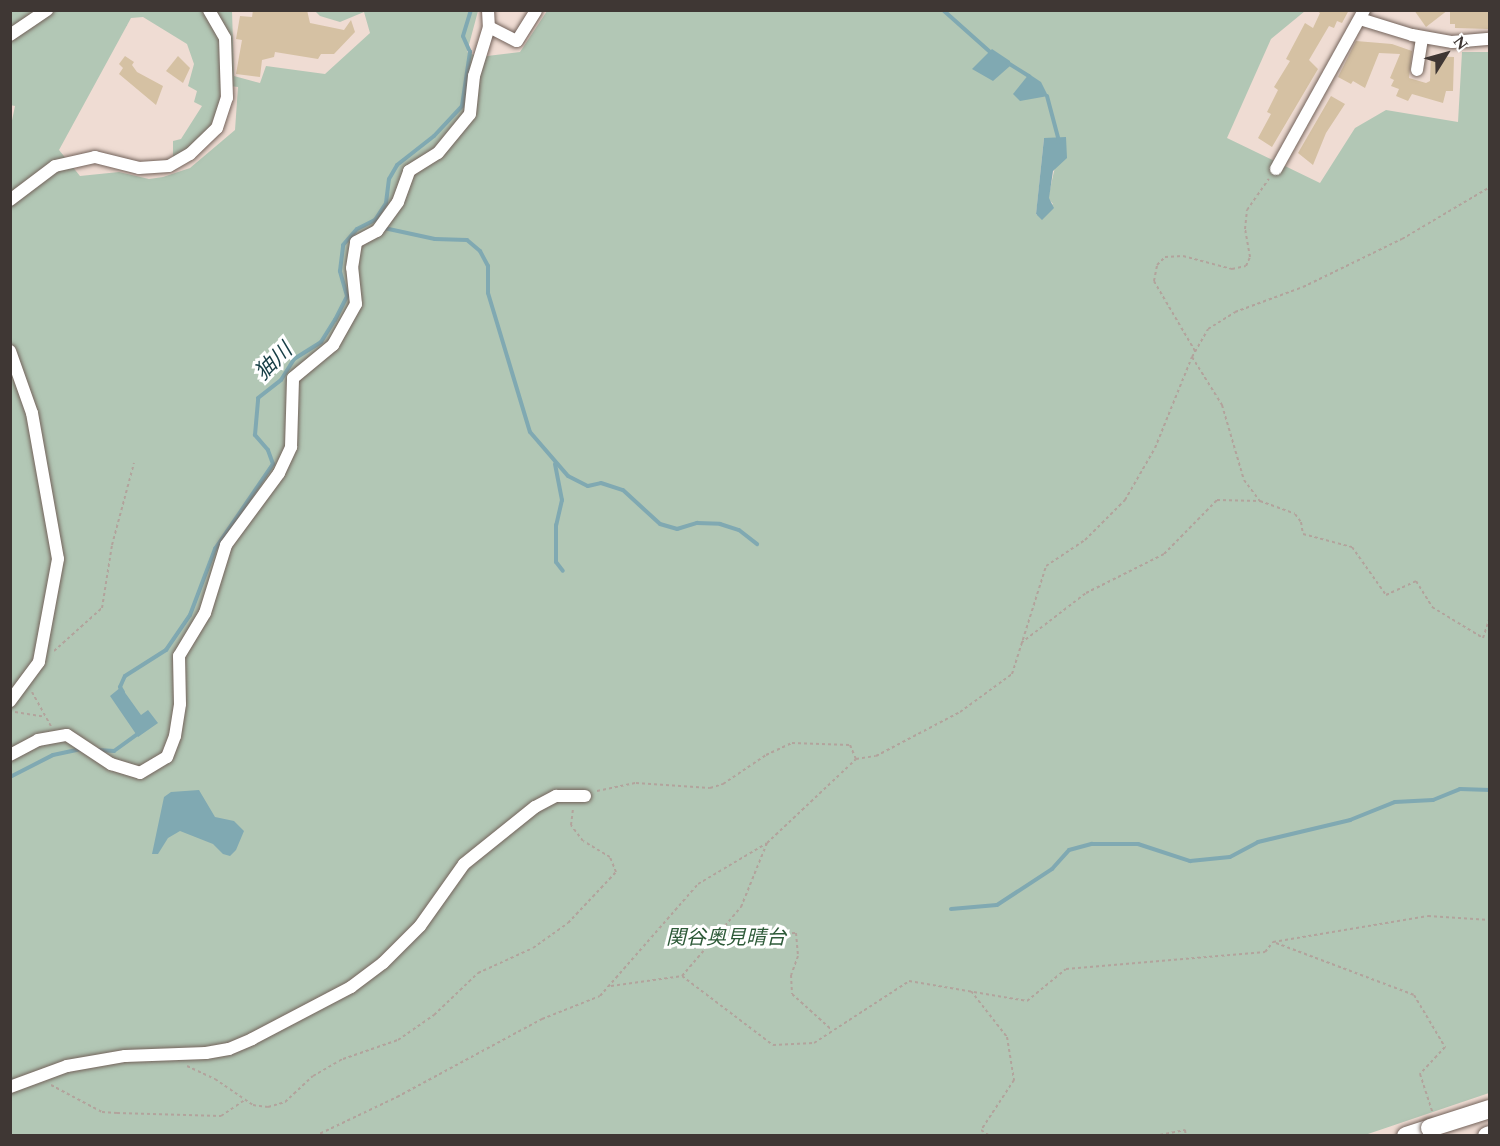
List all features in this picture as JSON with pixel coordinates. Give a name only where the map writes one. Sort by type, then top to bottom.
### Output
[{"type":"highway","points":[[1406,1136],[1490,1109]]},
{"type":"street","points":[[10,35],[47,10]]},
{"type":"street","points":[[10,200],[55,166],[95,157],[139,168],[169,166],[190,154],[217,128],[227,98],[225,38],[209,10]]},
{"type":"street","points":[[10,755],[38,740],[67,735],[101,757],[140,773],[167,757],[176,736],[180,704],[179,656],[205,613],[226,545],[279,472],[291,447],[293,378],[333,345],[356,303],[352,268],[356,242],[377,231],[398,202],[409,171],[438,153],[470,114],[474,76],[489,27],[488,10]]},
{"type":"street","points":[[489,27],[517,41],[536,10]]},
{"type":"street","points":[[1276,169],[1362,15],[1422,37],[1452,42],[1490,39]]},
{"type":"street","points":[[1418,70],[1422,37]]},
{"type":"street","points":[[10,351],[32,413],[58,559],[39,662],[10,701]]},
{"type":"street","points":[[10,1087],[67,1066],[125,1056],[230,1049],[252,1039],[351,987],[383,963],[420,926],[464,864],[535,807],[556,796],[585,796]]},
{"type":"path","points":[[1195,351],[1155,281],[1157,265],[1165,257],[1183,256],[1232,269],[1246,266],[1250,256],[1245,229],[1247,210],[1276,169]]},
{"type":"path","points":[[315,1136],[397,1097],[542,1018],[600,996],[698,884],[767,843],[856,759],[876,756],[912,734],[960,712],[1012,674],[1019,644],[1046,566],[1085,540],[1125,500],[1155,448],[1191,357],[1208,329],[1235,312],[1303,287],[1392,243],[1490,187]]},
{"type":"path","points":[[1191,357],[1222,405],[1244,480],[1260,501]]},
{"type":"path","points":[[39,662],[102,608],[112,544],[134,463]]},
{"type":"path","points":[[1019,644],[1086,593],[1164,555],[1217,500],[1260,501],[1294,514],[1301,522],[1303,534],[1352,547],[1386,595],[1416,581],[1432,607],[1483,639],[1490,617]]},
{"type":"path","points":[[27,678],[45,717],[58,737]]},
{"type":"path","points":[[10,712],[45,717]]},
{"type":"path","points":[[183,1064],[215,1079],[245,1100],[268,1107],[285,1102],[313,1076],[343,1059],[398,1040],[434,1015],[478,973],[533,948],[568,924],[616,872],[610,857],[583,841],[571,825],[572,810],[585,796],[616,785],[636,783],[710,788],[723,784],[766,754],[792,743],[850,745],[856,759]]},
{"type":"path","points":[[611,986],[682,976],[741,907],[767,843]]},
{"type":"path","points":[[682,976],[774,1045],[814,1043],[909,981],[1027,1000],[1066,969],[1265,952],[1273,942],[1428,916],[1490,920]]},
{"type":"path","points":[[725,926],[744,935],[796,933],[798,956],[791,975],[792,994],[833,1030]]},
{"type":"path","points":[[1273,942],[1414,995],[1445,1047],[1420,1074],[1433,1115]]},
{"type":"path","points":[[971,991],[1007,1037],[1014,1080],[981,1130],[990,1136]]},
{"type":"path","points":[[41,1076],[60,1092],[87,1101],[102,1112],[221,1116],[245,1100]]},
{"type":"path","points":[[1154,1136],[1185,1130],[1186,1136]]},
{"type":"green space","name":"関谷奥見晴台","points":[[10,11],[232,11],[234,76],[260,83],[266,66],[325,74],[370,33],[364,12],[340,22],[320,16],[315,11],[478,11],[467,52],[479,57],[520,52],[547,11],[1305,11],[1271,39],[1227,138],[1320,183],[1355,128],[1386,110],[1458,122],[1462,52],[1489,52],[1489,1093],[1362,1136],[11,1135],[10,130],[15,106],[10,105]],"holes":[[[143,17],[187,44],[194,64],[188,86],[197,91],[194,102],[202,106],[181,139],[173,141],[173,157],[191,149],[207,133],[218,112],[222,85],[238,87],[235,130],[190,168],[163,177],[149,179],[119,172],[80,176],[59,150],[131,18]],[[1044,138],[1055,167],[1048,198],[1053,204],[1036,215]]]},
{"type":"water","points":[[992,49],[1010,61],[1010,66],[993,81],[972,69]]},
{"type":"water","points":[[1029,74],[1041,82],[1048,96],[1020,101],[1013,94]]},
{"type":"water","points":[[1066,137],[1067,158],[1053,171],[1049,198],[1054,208],[1042,220],[1036,214],[1044,138]]},
{"type":"water","points":[[121,687],[141,715],[148,710],[158,723],[138,737],[110,696]]},
{"type":"water","points":[[199,790],[215,817],[234,821],[244,831],[236,850],[230,856],[223,854],[213,844],[180,831],[168,838],[158,854],[152,854],[164,797],[171,792]]},
{"type":"building","points":[[253,10],[307,10],[310,23],[344,30],[351,20],[355,32],[334,54],[321,54],[318,59],[275,52],[274,57],[262,60],[260,77],[236,74],[242,40],[236,39],[240,16],[252,17]]},
{"type":"building","points":[[1316,10],[1349,10],[1342,23],[1337,21],[1334,28],[1329,26],[1309,60],[1318,69],[1272,147],[1258,138],[1271,114],[1267,112],[1278,90],[1274,87],[1290,61],[1286,59],[1305,23],[1313,28],[1320,13]]},
{"type":"building","points":[[1414,10],[1448,10],[1426,27]]},
{"type":"building","points":[[1450,10],[1490,10],[1490,29],[1455,28],[1455,24],[1450,24]]},
{"type":"building","points":[[1356,41],[1392,44],[1412,51],[1409,78],[1426,83],[1430,81],[1431,56],[1454,57],[1453,91],[1446,91],[1443,103],[1412,94],[1408,101],[1396,96],[1399,89],[1391,86],[1394,80],[1390,78],[1400,54],[1379,53],[1365,88],[1353,81],[1351,84],[1338,77]]},
{"type":"building","points":[[125,56],[134,62],[132,65],[137,72],[163,86],[156,105],[119,74],[123,68],[119,64]]},
{"type":"building","points":[[178,56],[190,68],[183,83],[166,71]]},
{"type":"building","points":[[1331,96],[1345,104],[1326,133],[1313,165],[1298,153]]},
{"type":"waterway","name":"㹨川","points":[[123,692],[120,687],[125,676],[166,650],[190,615],[215,549],[273,464],[268,450],[255,435],[258,398],[281,380],[294,359],[321,342],[335,320],[347,296],[340,271],[343,245],[357,229],[375,220],[386,203],[389,179],[397,165],[434,136],[462,106],[470,52],[463,36],[471,10]]},
{"type":"waterway","points":[[943,10],[989,51]]},
{"type":"waterway","points":[[1008,63],[1029,76]]},
{"type":"waterway","points":[[1047,96],[1059,141]]},
{"type":"waterway","points":[[384,228],[435,239],[467,240],[480,251],[488,266],[488,293],[530,432],[568,476],[588,486],[601,483],[623,490],[660,524],[677,529],[697,523],[720,524],[739,530],[757,544]]},
{"type":"waterway","points":[[555,464],[562,500],[556,525],[556,562],[563,571]]},
{"type":"waterway","name":"㹨川","points":[[98,750],[114,751],[139,733]]},
{"type":"waterway","name":"㹨川","points":[[10,777],[53,755],[82,749]]},
{"type":"waterway","points":[[951,909],[997,905],[1052,869],[1069,850],[1092,844],[1138,844],[1190,861],[1230,857],[1258,842],[1350,820],[1395,802],[1433,800],[1460,789],[1490,790]]}]
